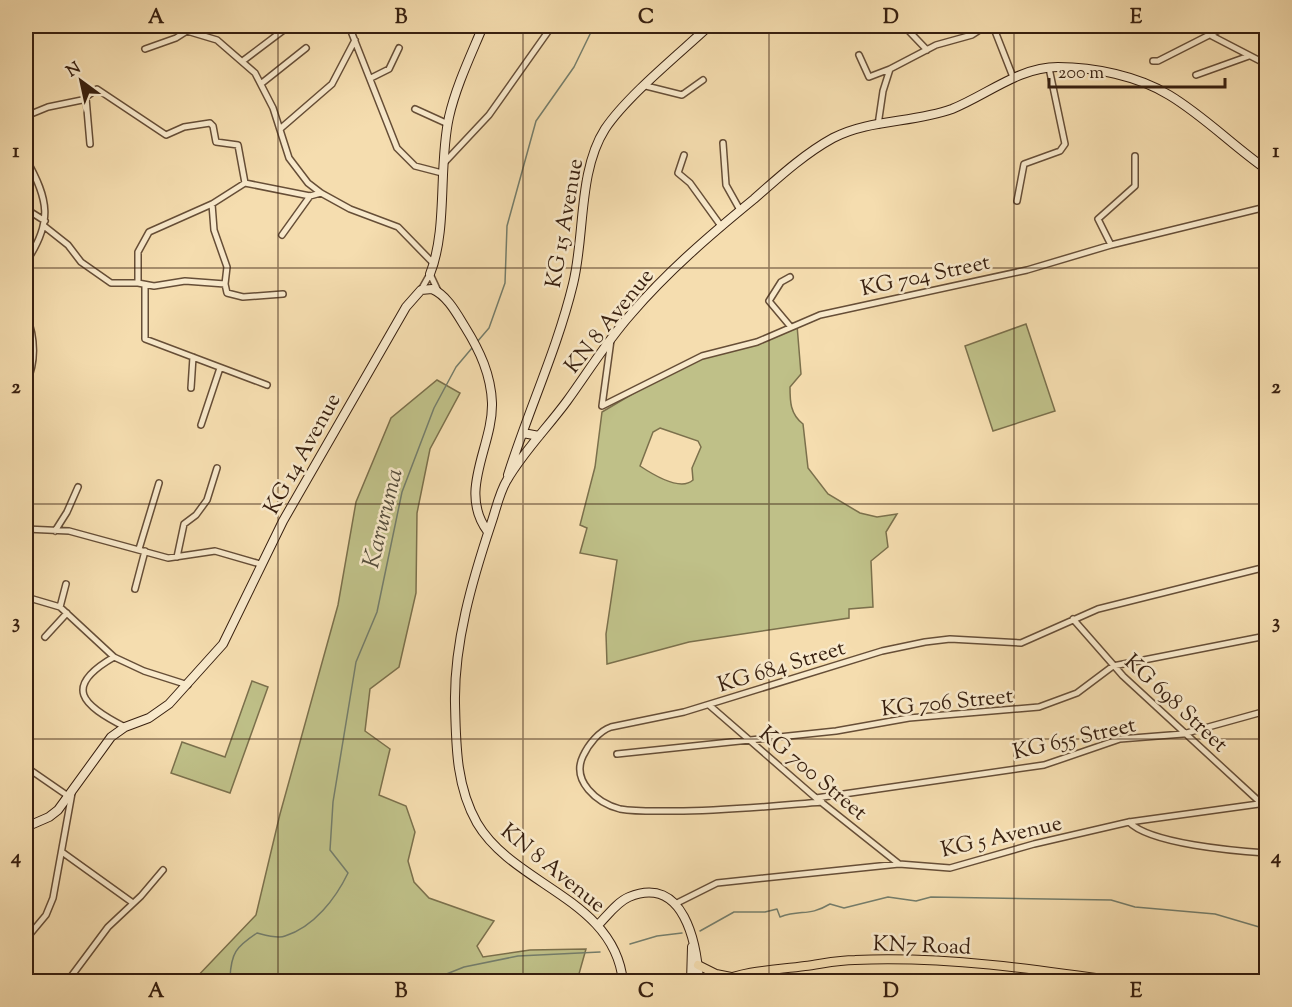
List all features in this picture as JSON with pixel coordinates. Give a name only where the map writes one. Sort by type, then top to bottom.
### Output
[{"type":"main road","points":[[430,273],[439,243],[442,173],[448,124],[464,73],[483,26]]},
{"type":"main road","name":"KG 15 Avenue","points":[[506,482],[517,444],[563,322],[573,284],[595,149],[606,128],[709,26]]},
{"type":"main road","name":"KN 8 Avenue","points":[[623,981],[615,951],[598,925],[574,903],[501,854],[477,823],[461,787],[457,757],[456,669],[459,641],[488,532],[506,482],[627,317],[659,283],[721,226],[779,177],[834,138],[851,130],[904,122],[952,109],[995,89],[1013,77],[1049,68],[1097,72],[1148,84],[1170,96],[1266,170]]},
{"type":"main road","points":[[421,290],[438,291],[459,317],[480,352],[490,382],[492,409],[475,490],[478,514],[488,532]]},
{"type":"main road","name":"KG 14 Avenue","points":[[26,827],[49,817],[70,793],[101,747],[125,727],[149,718],[188,685],[223,644],[260,564],[406,307],[421,290]]},
{"type":"main road","points":[[523,431],[539,436]]},
{"type":"main road","points":[[523,431],[531,447]]},
{"type":"main road","points":[[517,444],[525,456]]},
{"type":"main road","points":[[598,925],[630,897],[654,894],[675,904],[688,922],[692,947],[692,980]]},
{"type":"main road","points":[[692,947],[698,965],[692,980]]},
{"type":"main road","name":"KN7 Road","points":[[720,981],[731,977],[854,960],[952,962],[1124,981]]},
{"type":"main road","points":[[698,965],[716,974],[731,977]]},
{"type":"street","points":[[243,60],[289,26]]},
{"type":"street","points":[[349,26],[402,155],[415,166],[442,173]]},
{"type":"street","points":[[444,163],[489,115],[552,26]]},
{"type":"street","points":[[904,26],[927,50]]},
{"type":"street","points":[[859,55],[869,77],[927,50],[972,35],[986,26]]},
{"type":"street","points":[[993,26],[1013,77]]},
{"type":"street","points":[[1153,61],[1158,61],[1212,36],[1227,26]]},
{"type":"street","points":[[145,49],[176,38],[187,28],[217,40],[243,60],[262,83],[289,159],[300,175],[321,194],[363,215],[398,227],[434,264]]},
{"type":"street","points":[[1212,36],[1266,64]]},
{"type":"street","points":[[280,129],[332,84],[355,40]]},
{"type":"street","points":[[262,83],[306,48]]},
{"type":"street","points":[[371,78],[389,69],[399,48]]},
{"type":"street","points":[[1196,75],[1249,56]]},
{"type":"street","points":[[1017,201],[1024,164],[1060,151],[1065,144],[1049,68]]},
{"type":"street","points":[[878,125],[883,91],[890,69]]},
{"type":"street","points":[[646,86],[682,95],[704,80]]},
{"type":"street","points":[[26,116],[48,107],[86,98],[97,89],[166,135],[200,123],[212,124],[216,142],[238,145],[245,183]]},
{"type":"street","points":[[86,98],[90,144]]},
{"type":"street","points":[[415,109],[448,124]]},
{"type":"street","points":[[723,143],[726,184],[740,210]]},
{"type":"street","points":[[684,155],[678,173],[690,183],[721,226]]},
{"type":"street","points":[[1111,245],[1098,219],[1135,186],[1135,156]]},
{"type":"street","points":[[26,159],[44,198],[45,224],[26,262]]},
{"type":"street","points":[[267,385],[144,338],[138,252],[149,232],[212,204],[245,183],[310,196],[321,194]]},
{"type":"street","points":[[282,235],[310,196]]},
{"type":"street","points":[[212,204],[214,230],[227,267],[225,284],[227,293],[236,297],[282,294]]},
{"type":"street","name":"KG 704 Street","points":[[611,340],[602,406],[702,356],[756,342],[790,326],[830,312],[1026,270],[1111,245],[1266,207]]},
{"type":"street","points":[[26,208],[68,245],[81,262],[106,280],[123,284],[195,281],[225,284]]},
{"type":"street","points":[[421,290],[430,273]]},
{"type":"street","points":[[430,273],[438,291]]},
{"type":"street","points":[[790,277],[781,282],[769,301],[790,326]]},
{"type":"street","points":[[26,314],[34,353],[32,370],[26,384]]},
{"type":"street","points":[[191,388],[193,357]]},
{"type":"street","points":[[201,425],[220,368]]},
{"type":"street","points":[[177,557],[184,524],[196,515],[207,500],[217,468]]},
{"type":"street","points":[[135,589],[159,483]]},
{"type":"street","points":[[55,531],[67,512],[78,487]]},
{"type":"street","points":[[26,529],[55,531],[168,558],[215,551],[260,564]]},
{"type":"street","name":"KG 684 Street","points":[[822,802],[703,811],[646,812],[610,806],[586,788],[581,776],[581,760],[589,746],[604,730],[709,705],[882,651],[950,639],[1022,643],[1098,609],[1266,567]]},
{"type":"street","points":[[60,607],[66,584]]},
{"type":"street","points":[[26,597],[60,607],[114,657],[144,671],[188,685]]},
{"type":"street","points":[[45,637],[67,613]]},
{"type":"street","name":"KG 698 Street","points":[[1073,619],[1113,666],[1183,734],[1264,804]]},
{"type":"street","name":"KG 706 Street","points":[[617,754],[836,732],[909,718],[1039,708],[1077,693],[1113,666],[1266,636]]},
{"type":"street","points":[[114,657],[88,674],[84,694],[88,704],[101,715],[125,727]]},
{"type":"street","name":"KG 700 Street","points":[[709,705],[816,798],[899,864]]},
{"type":"street","name":"KG 655 Street","points":[[816,798],[1044,765],[1120,739],[1183,734],[1208,724],[1266,711]]},
{"type":"street","points":[[26,767],[70,793],[62,852],[50,907],[26,939]]},
{"type":"street","name":"KG 5 Avenue","points":[[675,904],[717,883],[899,864],[950,868],[1129,822],[1264,804]]},
{"type":"street","points":[[1129,822],[1138,829],[1179,842],[1234,851],[1266,853]]},
{"type":"street","points":[[62,852],[133,903]]},
{"type":"street","points":[[67,981],[108,927],[163,870]]},
{"type":"green space","points":[[1026,324],[1055,411],[993,431],[965,346]]},
{"type":"green space","points":[[797,325],[801,374],[790,387],[791,402],[795,416],[803,424],[808,468],[828,494],[860,513],[877,517],[897,514],[886,532],[888,547],[871,561],[873,607],[849,609],[849,618],[689,642],[607,664],[606,634],[617,560],[580,553],[587,528],[580,525],[595,467],[602,412],[693,358],[747,342],[760,342]],"holes":[[[660,428],[698,441],[701,447],[692,468],[693,480],[687,483],[674,483],[640,466],[653,432]]]},
{"type":"green space","points":[[437,380],[460,393],[430,449],[417,513],[416,593],[399,667],[370,689],[365,731],[390,749],[379,795],[406,806],[415,832],[408,861],[414,882],[429,898],[494,921],[477,946],[483,957],[530,950],[586,949],[577,981],[193,981],[256,915],[280,814],[338,605],[356,502],[391,418]]},
{"type":"green space","points":[[252,681],[268,687],[230,793],[171,773],[182,742],[225,757]]},
{"type":"waterway","name":"Karuruma","points":[[477,342],[489,328],[505,283],[507,226],[536,121],[574,67],[594,26]]},
{"type":"waterway","name":"Karuruma","points":[[230,978],[233,956],[244,942],[257,933],[282,937],[296,932],[315,919],[323,910],[348,873],[330,850],[333,802],[356,662],[377,612],[402,492],[434,408],[456,367],[472,348]]},
{"type":"waterway","points":[[700,931],[734,912],[765,912],[777,909],[780,917],[810,912],[830,904],[844,908],[888,897],[916,901],[931,897],[1111,900],[1135,907],[1215,914],[1266,929]]},
{"type":"waterway","points":[[630,944],[657,936],[682,933]]},
{"type":"waterway","points":[[388,982],[417,977],[434,979],[464,967],[518,956],[600,952]]},
{"type":"waterway","points":[[227,982],[230,978],[299,976],[326,982]]}]
